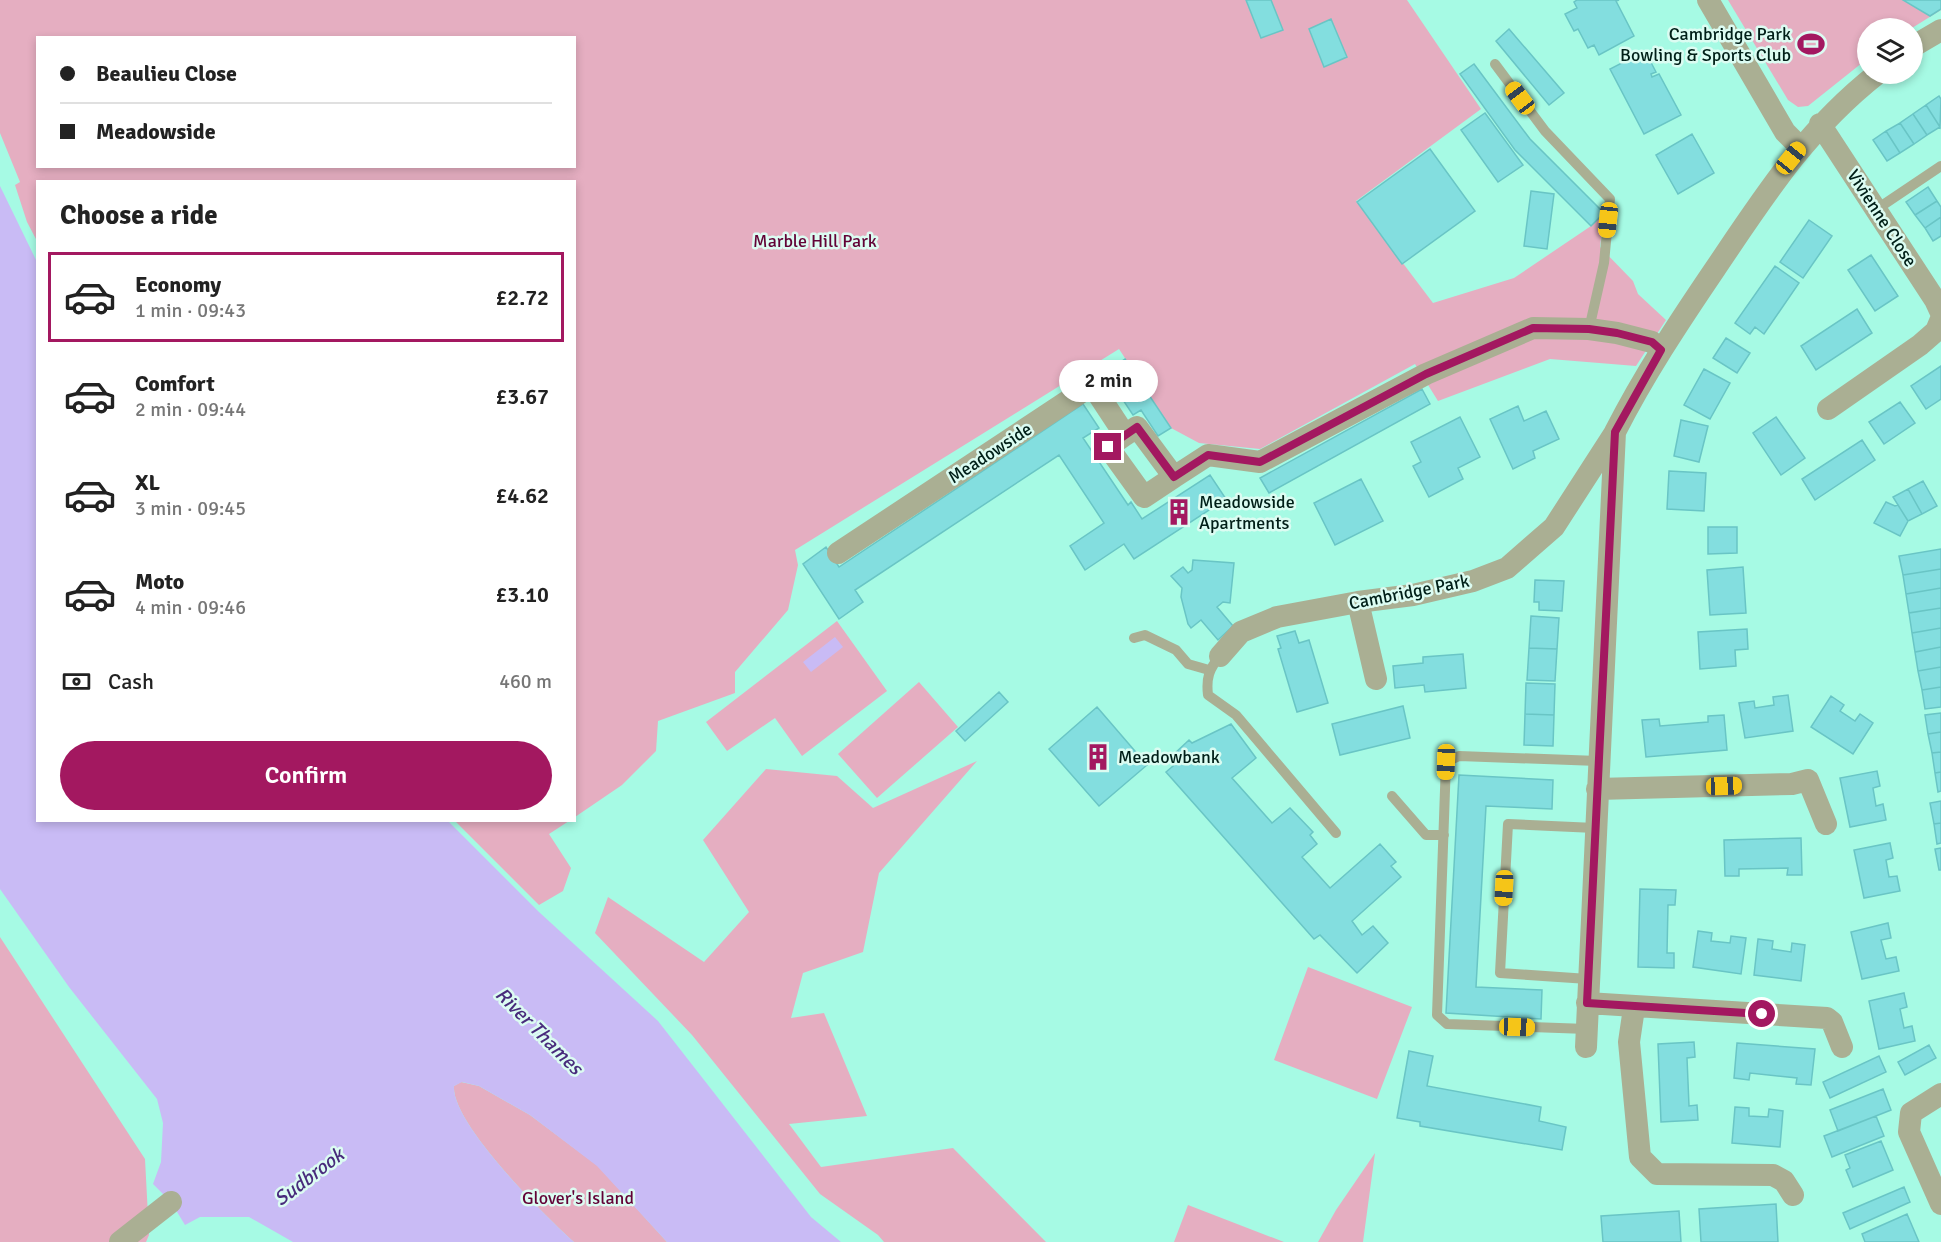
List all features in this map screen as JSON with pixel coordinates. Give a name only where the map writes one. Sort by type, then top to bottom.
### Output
[{"type":"street","points":[[1708,0],[1785,132],[1800,147]]},
{"type":"street","points":[[1923,41],[1941,30]]},
{"type":"street","name":"Cambridge Park","points":[[1214,663],[1241,632],[1277,617],[1423,592],[1473,581],[1507,568],[1554,526],[1615,432],[1661,350],[1800,147],[1820,124],[1866,84]]},
{"type":"street","name":"Vivienne Close","points":[[1820,124],[1877,209],[1936,289],[1941,314]]},
{"type":"street","points":[[1828,409],[1920,345],[1936,331],[1941,319]]},
{"type":"street","points":[[1174,477],[1137,427],[1108,447],[1144,497],[1208,455],[1260,462],[1426,374],[1533,328],[1589,329],[1617,333],[1652,342],[1661,350]]},
{"type":"street","name":"Meadowside","points":[[838,554],[1092,386],[1125,435]]},
{"type":"street","name":"Cambridge Park","points":[[1586,1038],[1615,432]]},
{"type":"street","points":[[1358,602],[1376,679]]},
{"type":"street","points":[[1597,789],[1784,784],[1806,771],[1826,824]]},
{"type":"street","points":[[1587,1003],[1634,1008],[1827,1018],[1832,1023],[1842,1047]]},
{"type":"street","points":[[1634,1008],[1629,1042],[1640,1157],[1657,1174],[1773,1175],[1784,1181],[1793,1195]]},
{"type":"street","points":[[1941,1094],[1911,1113],[1909,1132],[1941,1204]]},
{"type":"street","points":[[120,1242],[171,1202]]},
{"type":"lane","points":[[1494,64],[1545,131],[1610,199],[1604,263],[1589,329]]},
{"type":"lane","points":[[1877,209],[1941,166]]},
{"type":"lane","points":[[1134,638],[1145,635],[1176,650],[1188,664],[1214,663],[1206,684],[1208,695],[1236,715],[1336,833]]},
{"type":"lane","points":[[1586,1038],[1447,1024],[1437,1015],[1446,762],[1459,756],[1598,761]]},
{"type":"lane","points":[[1392,796],[1426,835],[1444,835]]},
{"type":"lane","points":[[1588,979],[1500,973],[1508,824],[1595,828]]},
{"type":"green space","name":"Marble Hill Park","points":[[0,0],[1407,0],[1481,109],[1356,201],[1433,303],[1514,278],[1591,226],[1604,213],[1600,247],[1633,281],[1638,294],[1666,320],[1636,366],[1550,359],[1438,401],[1415,364],[1260,449],[1199,443],[1171,428],[1119,349],[795,550],[798,565],[788,610],[735,672],[735,693],[658,721],[656,751],[622,785],[576,816],[576,180],[36,180],[36,239],[27,222],[15,185],[20,182],[0,133]]},
{"type":"green space","name":"Cambridge Park Bowling & Sports Club","points":[[1728,0],[1941,0],[1941,10],[1923,21],[1923,18],[1857,18],[1857,67],[1808,106],[1798,107],[1788,100]]},
{"type":"green space","points":[[837,621],[887,691],[802,756],[775,718],[727,751],[706,722]]},
{"type":"green space","points":[[919,682],[958,727],[877,798],[838,754]]},
{"type":"green space","points":[[977,761],[879,873],[863,952],[803,973],[791,1018],[824,1013],[867,1116],[789,1124],[821,1167],[953,1148],[1046,1242],[884,1242],[878,1235],[820,1194],[692,1035],[595,933],[608,897],[704,962],[749,912],[703,840],[766,769],[837,776],[873,808]]},
{"type":"green space","points":[[456,822],[567,822],[549,834],[571,868],[563,891],[539,905]]},
{"type":"green space","points":[[0,937],[145,1159],[149,1235],[146,1242],[0,1242]]},
{"type":"green space","points":[[1308,967],[1412,1007],[1377,1099],[1274,1060]]},
{"type":"green space","name":"Glover's Island","points":[[461,1082],[479,1086],[530,1115],[598,1166],[667,1242],[574,1242],[523,1191],[483,1145],[457,1102],[454,1086]]},
{"type":"green space","points":[[1375,1153],[1363,1242],[1318,1242],[1336,1210]]},
{"type":"green space","points":[[1188,1205],[1284,1242],[1174,1242]]},
{"type":"water","points":[[0,186],[36,260],[36,822],[449,822],[539,912],[658,1021],[811,1217],[841,1242],[667,1242],[597,1166],[530,1115],[479,1086],[462,1082],[454,1086],[457,1102],[483,1145],[523,1191],[574,1242],[293,1242],[249,1217],[200,1217],[185,1225],[171,1202],[153,1184],[161,1162],[163,1123],[157,1099],[69,987],[0,889]]},
{"type":"water","points":[[835,637],[843,647],[811,672],[803,662]]},
{"type":"building","points":[[1246,0],[1271,0],[1283,30],[1261,38]]},
{"type":"building","points":[[1577,0],[1619,0],[1616,1],[1634,36],[1599,55],[1594,45],[1588,48],[1578,29],[1574,31],[1565,14],[1577,8],[1574,2]]},
{"type":"building","points":[[1903,0],[1941,0],[1941,9],[1930,16]]},
{"type":"building","points":[[1331,19],[1347,57],[1324,67],[1309,29]]},
{"type":"building","points":[[1509,29],[1564,93],[1549,105],[1496,41]]},
{"type":"building","points":[[1645,51],[1656,72],[1651,74],[1652,77],[1659,74],[1681,115],[1644,134],[1610,69]]},
{"type":"building","points":[[1474,64],[1530,139],[1604,213],[1591,226],[1515,150],[1460,74]]},
{"type":"building","points":[[1939,96],[1941,99],[1940,127],[1926,105]]},
{"type":"building","points":[[1926,105],[1940,127],[1927,135],[1913,114]]},
{"type":"building","points":[[1485,113],[1523,165],[1498,182],[1461,130]]},
{"type":"building","points":[[1913,114],[1927,135],[1914,144],[1900,123]]},
{"type":"building","points":[[1900,123],[1914,144],[1900,153],[1886,131]]},
{"type":"building","points":[[1886,131],[1900,153],[1887,161],[1873,140]]},
{"type":"building","points":[[1692,134],[1714,173],[1678,194],[1656,155]]},
{"type":"building","points":[[1430,149],[1475,211],[1402,264],[1357,202]]},
{"type":"building","points":[[1928,187],[1937,201],[1915,215],[1906,202]]},
{"type":"building","points":[[1531,191],[1554,194],[1547,249],[1524,246]]},
{"type":"building","points":[[1937,201],[1941,207],[1941,217],[1925,228],[1915,215]]},
{"type":"building","points":[[1941,217],[1941,236],[1933,241],[1925,228]]},
{"type":"building","points":[[1809,220],[1832,236],[1803,278],[1780,262]]},
{"type":"building","points":[[1871,255],[1898,296],[1875,311],[1848,270]]},
{"type":"building","points":[[1775,266],[1799,283],[1764,334],[1755,327],[1750,334],[1735,323]]},
{"type":"building","points":[[1857,309],[1872,333],[1816,370],[1801,346]]},
{"type":"building","points":[[1726,338],[1750,353],[1737,373],[1713,358]]},
{"type":"building","points":[[1125,359],[1171,428],[1158,436],[1141,410],[1133,415],[1105,373]]},
{"type":"building","points":[[1941,366],[1941,399],[1926,409],[1911,386]]},
{"type":"building","points":[[1704,369],[1730,383],[1710,419],[1684,405]]},
{"type":"building","points":[[1422,389],[1430,404],[1269,493],[1260,478]]},
{"type":"building","points":[[1900,402],[1915,423],[1884,444],[1869,422]]},
{"type":"building","name":"Meadowside Apartments","points":[[1083,404],[1099,428],[1083,438],[1128,505],[1131,502],[1142,519],[1210,475],[1226,499],[1134,559],[1124,544],[1085,570],[1070,546],[1104,523],[1059,455],[855,590],[863,602],[839,619],[803,564],[826,547],[839,567]]},
{"type":"building","points":[[1518,406],[1524,421],[1546,411],[1559,439],[1533,451],[1535,458],[1513,469],[1490,419]]},
{"type":"building","points":[[1460,417],[1480,457],[1458,468],[1463,479],[1429,497],[1413,466],[1421,462],[1411,442]]},
{"type":"building","points":[[1776,417],[1805,458],[1781,475],[1753,433]]},
{"type":"building","points":[[1681,420],[1708,426],[1699,462],[1674,456]]},
{"type":"building","points":[[1862,440],[1875,460],[1815,500],[1802,479]]},
{"type":"building","points":[[1669,471],[1706,473],[1704,511],[1667,509]]},
{"type":"building","points":[[1361,479],[1383,521],[1335,545],[1314,503]]},
{"type":"building","points":[[1923,481],[1937,506],[1922,514],[1908,489]]},
{"type":"building","points":[[1908,489],[1922,514],[1908,521],[1893,497]]},
{"type":"building","points":[[1886,502],[1898,505],[1908,521],[1900,536],[1874,523]]},
{"type":"building","points":[[1708,527],[1737,527],[1737,553],[1708,554]]},
{"type":"building","points":[[1941,549],[1941,569],[1903,575],[1899,556]]},
{"type":"building","points":[[1193,560],[1234,563],[1230,603],[1223,602],[1217,607],[1233,626],[1218,640],[1201,620],[1191,628],[1188,624],[1181,597],[1182,588],[1171,576],[1183,567],[1188,573],[1192,570]]},
{"type":"building","points":[[1743,567],[1746,613],[1710,615],[1707,570]]},
{"type":"building","points":[[1941,569],[1941,588],[1906,594],[1903,575]]},
{"type":"building","points":[[1535,580],[1564,581],[1562,611],[1539,610],[1539,602],[1534,602]]},
{"type":"building","points":[[1941,588],[1941,608],[1909,613],[1906,594]]},
{"type":"building","points":[[1941,608],[1941,628],[1912,633],[1909,613]]},
{"type":"building","points":[[1531,616],[1559,618],[1557,649],[1529,648]]},
{"type":"building","points":[[1941,628],[1941,647],[1915,652],[1912,633]]},
{"type":"building","points":[[1747,629],[1748,649],[1735,650],[1736,666],[1700,669],[1698,632]]},
{"type":"building","points":[[1295,631],[1299,643],[1309,640],[1328,703],[1297,712],[1278,649],[1281,648],[1277,636]]},
{"type":"building","points":[[1941,647],[1941,667],[1918,671],[1915,652]]},
{"type":"building","points":[[1529,648],[1557,649],[1555,681],[1527,680]]},
{"type":"building","points":[[1463,654],[1466,688],[1425,692],[1424,685],[1395,688],[1393,666],[1423,663],[1423,657]]},
{"type":"building","points":[[1941,667],[1941,687],[1922,690],[1918,671]]},
{"type":"building","points":[[1526,683],[1555,684],[1554,715],[1525,714]]},
{"type":"building","points":[[1941,687],[1941,707],[1925,709],[1922,690]]},
{"type":"building","points":[[999,692],[1008,702],[965,741],[956,731]]},
{"type":"building","points":[[1788,695],[1793,731],[1745,738],[1739,703],[1754,701],[1755,708],[1774,705],[1773,697]]},
{"type":"building","points":[[1831,696],[1844,705],[1840,711],[1855,721],[1860,714],[1873,723],[1853,754],[1811,727]]},
{"type":"building","points":[[1403,706],[1410,738],[1340,755],[1332,724]]},
{"type":"building","name":"Meadowbank","points":[[1097,707],[1147,765],[1099,806],[1049,749]]},
{"type":"building","points":[[1941,713],[1941,732],[1928,734],[1925,715]]},
{"type":"building","points":[[1525,714],[1554,715],[1553,746],[1524,745]]},
{"type":"building","points":[[1724,715],[1727,750],[1646,757],[1642,720],[1659,719],[1660,726],[1708,722],[1708,716]]},
{"type":"building","points":[[1231,724],[1256,758],[1232,778],[1272,823],[1290,808],[1313,832],[1310,835],[1317,844],[1302,857],[1330,888],[1380,844],[1396,862],[1391,866],[1401,877],[1352,921],[1362,935],[1373,926],[1388,943],[1357,973],[1320,935],[1314,939],[1166,772],[1179,761],[1174,754],[1189,740],[1192,743]]},
{"type":"building","points":[[1941,732],[1941,752],[1932,753],[1928,734]]},
{"type":"building","points":[[1941,752],[1941,772],[1935,773],[1932,753]]},
{"type":"building","points":[[1877,771],[1880,786],[1873,788],[1876,806],[1883,804],[1886,820],[1850,827],[1840,778]]},
{"type":"building","points":[[1941,772],[1941,791],[1938,792],[1935,773]]},
{"type":"building","points":[[1459,775],[1553,780],[1552,809],[1486,806],[1476,987],[1542,990],[1541,1019],[1446,1013]]},
{"type":"building","points":[[1941,801],[1941,823],[1934,824],[1930,803]]},
{"type":"building","points":[[1941,823],[1941,843],[1937,844],[1934,824]]},
{"type":"building","points":[[1801,838],[1802,875],[1787,875],[1788,868],[1739,869],[1739,876],[1725,876],[1724,840]]},
{"type":"building","points":[[1890,843],[1893,858],[1886,860],[1889,877],[1897,876],[1900,891],[1864,898],[1854,850]]},
{"type":"building","points":[[1941,848],[1941,870],[1939,870],[1935,849]]},
{"type":"building","points":[[1640,889],[1676,890],[1675,905],[1668,905],[1667,953],[1674,953],[1674,968],[1638,967]]},
{"type":"building","points":[[1888,923],[1891,938],[1881,940],[1886,959],[1896,957],[1899,971],[1862,979],[1851,932]]},
{"type":"building","points":[[1698,931],[1712,933],[1711,941],[1730,943],[1731,936],[1746,938],[1741,974],[1693,967]]},
{"type":"building","points":[[1758,939],[1773,941],[1772,949],[1791,952],[1792,943],[1805,945],[1801,981],[1754,975]]},
{"type":"building","points":[[1904,993],[1907,1007],[1900,1009],[1904,1028],[1912,1026],[1915,1041],[1879,1049],[1869,1001]]},
{"type":"building","points":[[1694,1042],[1695,1057],[1687,1058],[1689,1106],[1697,1105],[1698,1120],[1661,1122],[1658,1044]]},
{"type":"building","points":[[1737,1043],[1815,1049],[1811,1085],[1796,1084],[1797,1078],[1750,1073],[1749,1080],[1734,1078]]},
{"type":"building","points":[[1929,1045],[1936,1058],[1905,1075],[1898,1062]]},
{"type":"building","points":[[1409,1051],[1433,1056],[1427,1086],[1541,1107],[1539,1121],[1566,1127],[1562,1150],[1420,1126],[1420,1122],[1397,1118]]},
{"type":"building","points":[[1879,1056],[1886,1072],[1830,1098],[1823,1082]]},
{"type":"building","points":[[1883,1089],[1891,1110],[1838,1131],[1830,1110]]},
{"type":"building","points":[[1735,1107],[1749,1108],[1749,1116],[1768,1117],[1769,1109],[1783,1111],[1780,1147],[1732,1143]]},
{"type":"building","points":[[1876,1116],[1884,1136],[1832,1157],[1824,1136]]},
{"type":"building","points":[[1881,1141],[1893,1170],[1853,1187],[1846,1170],[1850,1168],[1845,1155]]},
{"type":"building","points":[[1904,1187],[1910,1202],[1850,1229],[1843,1213]]},
{"type":"building","points":[[1776,1204],[1778,1242],[1701,1242],[1699,1209]]},
{"type":"building","points":[[1679,1211],[1681,1242],[1603,1242],[1601,1216]]},
{"type":"building","points":[[1907,1214],[1919,1242],[1865,1242],[1862,1234]]},
{"type":"place","name":"Cambridge Park Bowling & Sports Club","points":[[1811,44]]},
{"type":"place","name":"Meadowside Apartments","points":[[1179,512]]},
{"type":"place","name":"Meadowbank","points":[[1098,757]]},
{"type":"route","points":[[1108,447],[1137,427],[1174,477],[1208,455],[1260,462],[1426,374],[1533,328],[1589,329],[1652,342],[1661,350],[1615,432],[1587,1003],[1634,1008],[1762,1014]]},
{"type":"water label","name":"River Thames","points":[[539,1031]]},
{"type":"water label","name":"Sudbrook","points":[[309,1177]]}]
